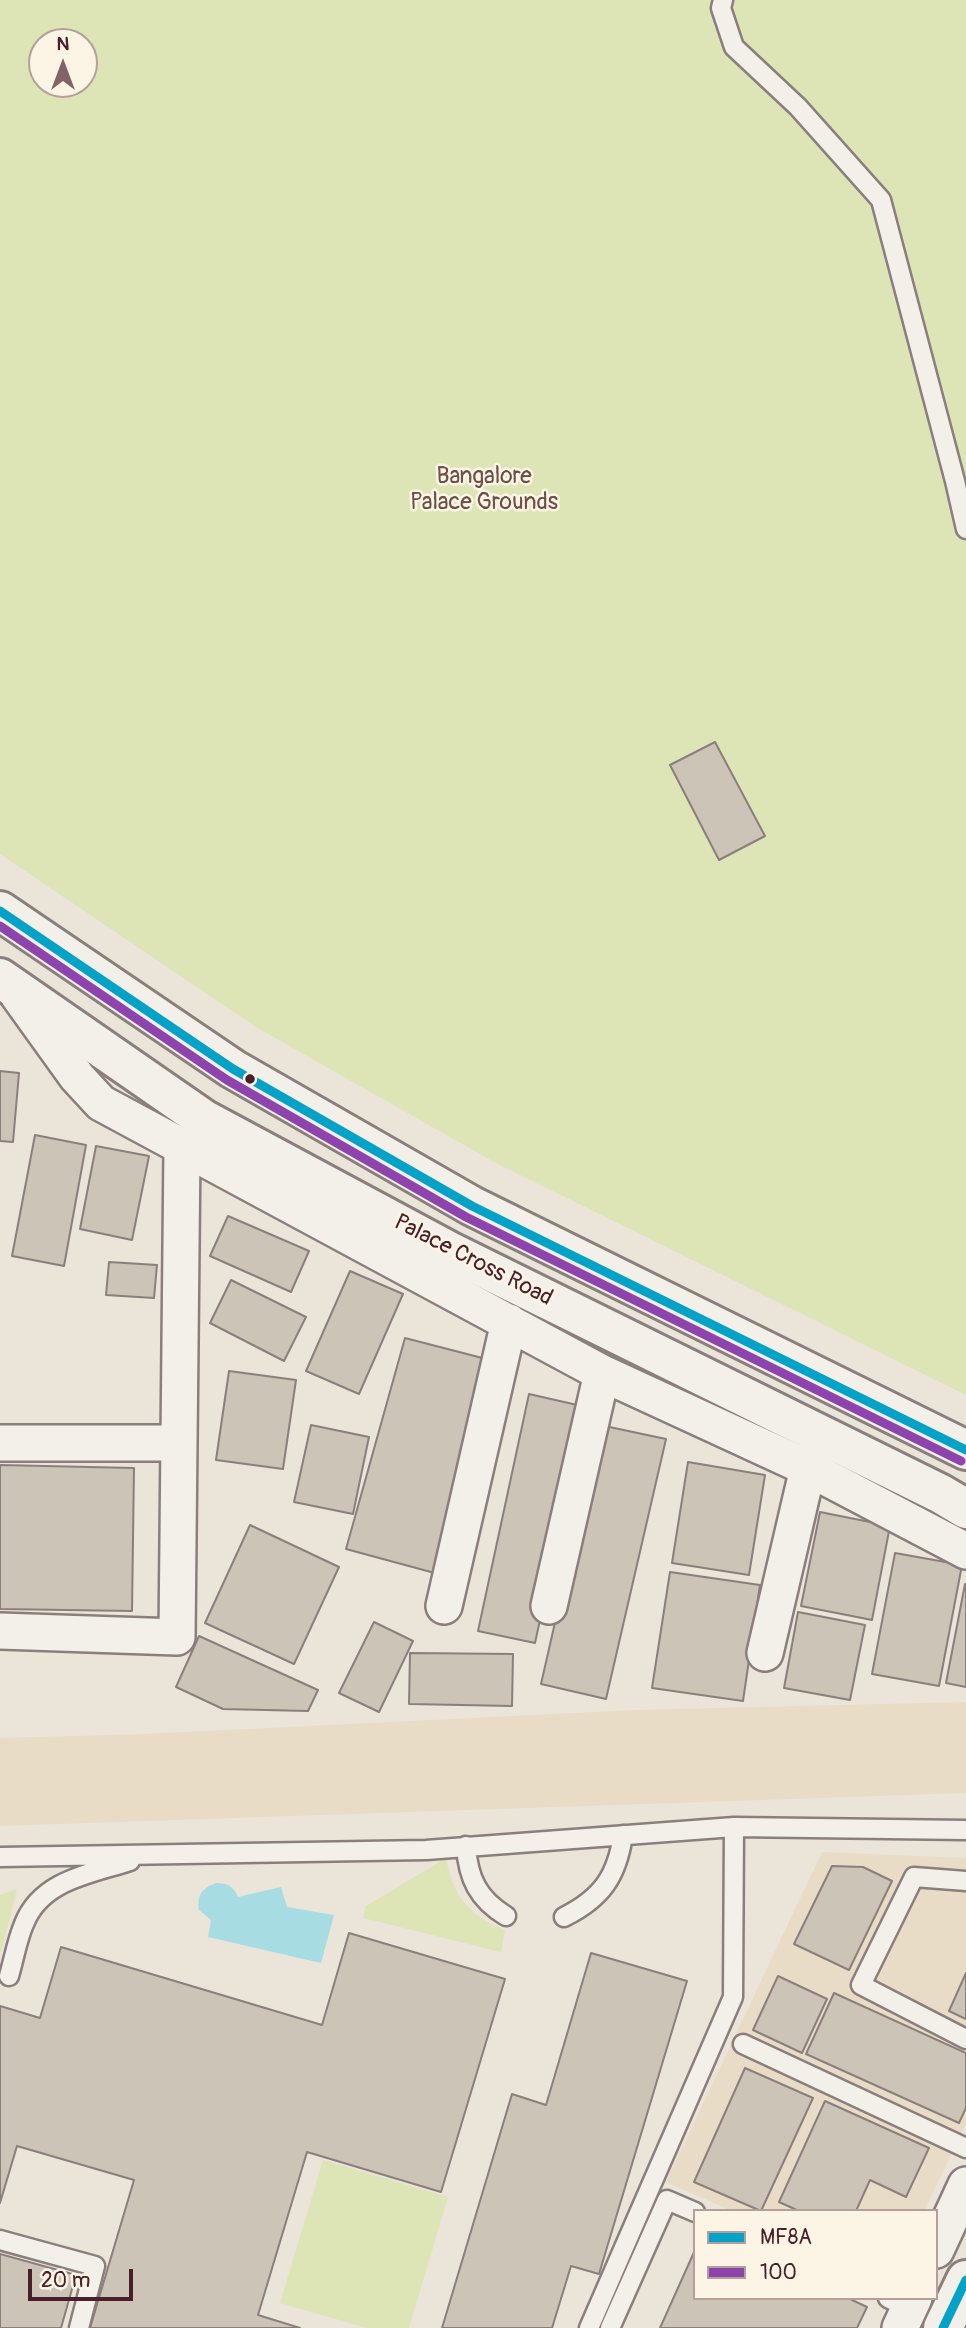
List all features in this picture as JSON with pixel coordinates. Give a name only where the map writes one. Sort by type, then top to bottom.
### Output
[{"type":"street","points":[[0,911],[233,1069],[472,1206],[966,1450]]},
{"type":"street","points":[[6,982],[77,1077],[101,1103],[602,1373],[808,1468],[966,1551]]},
{"type":"street","name":"Palace Cross Road","points":[[6,982],[205,1120],[449,1251],[941,1494],[966,1510]]},
{"type":"street","points":[[0,1630],[177,1637],[182,1148]]},
{"type":"street","points":[[444,1606],[509,1322]]},
{"type":"street","points":[[549,1606],[602,1373]]},
{"type":"street","points":[[0,1443],[179,1443]]},
{"type":"street","points":[[765,1653],[808,1468]]},
{"type":"street","points":[[938,2245],[966,2185]]},
{"type":"street","points":[[943,2328],[966,2280]]},
{"type":"lane","points":[[723,0],[722,8],[734,47],[798,107],[881,200],[966,529]]},
{"type":"lane","points":[[589,2328],[733,1997],[734,1827]]},
{"type":"lane","points":[[0,1857],[426,1850],[734,1827],[966,1830]]},
{"type":"lane","points":[[564,1917],[583,1908],[612,1876],[620,1856],[623,1835]]},
{"type":"lane","points":[[466,1846],[467,1866],[473,1884],[487,1902],[506,1916]]},
{"type":"lane","points":[[9,1976],[23,1926],[29,1911],[39,1898],[68,1881],[150,1855]]},
{"type":"lane","points":[[966,1881],[914,1877],[861,1985],[966,2039]]},
{"type":"lane","points":[[743,2044],[966,2147]]},
{"type":"lane","points":[[610,2328],[667,2200],[693,2211]]},
{"type":"lane","points":[[0,2240],[95,2266],[79,2328]]},
{"type":"shaded area","points":[[966,1702],[966,1793],[0,1826],[0,1738],[146,1734],[635,1710]]},
{"type":"shaded area","points":[[822,1852],[966,1858],[966,2124],[925,2209],[727,2209],[666,2182]]},
{"type":"green space","name":"Bangalore Palace Grounds","points":[[0,0],[966,0],[966,1395],[494,1162],[256,1027],[0,854]]},
{"type":"green space","points":[[446,1858],[453,1883],[465,1903],[482,1918],[505,1930],[501,1952],[363,1918],[366,1906]]},
{"type":"green space","points":[[17,1889],[0,1957],[0,1895]]},
{"type":"green space","points":[[323,2160],[448,2197],[409,2328],[367,2328],[280,2303]]},
{"type":"water","points":[[216,1883],[230,1886],[238,1897],[281,1887],[287,1907],[334,1915],[321,1963],[208,1937],[211,1920],[199,1910],[199,1900],[207,1887]]},
{"type":"building","points":[[715,742],[765,836],[719,860],[670,765]]},
{"type":"building","points":[[0,1071],[19,1073],[13,1142],[0,1141]]},
{"type":"building","points":[[35,1135],[86,1145],[64,1266],[12,1256]]},
{"type":"building","points":[[96,1146],[149,1156],[132,1240],[80,1229]]},
{"type":"building","points":[[228,1216],[309,1251],[291,1292],[210,1256]]},
{"type":"building","points":[[109,1262],[157,1265],[154,1298],[106,1295]]},
{"type":"building","points":[[350,1271],[403,1294],[359,1394],[306,1371]]},
{"type":"building","points":[[231,1280],[306,1317],[284,1361],[210,1323]]},
{"type":"building","points":[[405,1338],[494,1361],[442,1575],[346,1549]]},
{"type":"building","points":[[229,1371],[296,1380],[283,1469],[216,1460]]},
{"type":"building","points":[[529,1394],[586,1407],[535,1643],[478,1631]]},
{"type":"building","points":[[311,1425],[369,1437],[353,1514],[294,1502]]},
{"type":"building","points":[[600,1425],[666,1439],[606,1699],[541,1684]]},
{"type":"building","points":[[688,1462],[765,1475],[749,1575],[672,1563]]},
{"type":"building","points":[[0,1465],[134,1468],[132,1611],[0,1609]]},
{"type":"building","points":[[820,1512],[890,1526],[872,1620],[801,1606]]},
{"type":"building","points":[[250,1525],[339,1567],[294,1664],[205,1623]]},
{"type":"building","points":[[895,1553],[962,1565],[939,1686],[872,1674]]},
{"type":"building","points":[[670,1572],[760,1585],[743,1701],[652,1688]]},
{"type":"building","points":[[966,1584],[966,1687],[946,1683]]},
{"type":"building","points":[[798,1612],[865,1625],[850,1700],[784,1688]]},
{"type":"building","points":[[374,1622],[413,1641],[379,1712],[339,1693]]},
{"type":"building","points":[[199,1636],[318,1690],[308,1711],[223,1709],[176,1687]]},
{"type":"building","points":[[410,1653],[513,1654],[512,1706],[409,1704]]},
{"type":"building","points":[[832,1866],[863,1867],[892,1881],[849,1970],[794,1944]]},
{"type":"building","points":[[349,1933],[505,1979],[441,2192],[307,2152],[258,2315],[300,2328],[90,2328],[134,2180],[17,2146],[0,2203],[0,2006],[40,2018],[61,1947],[322,2025]]},
{"type":"building","points":[[591,1953],[687,1981],[599,2274],[571,2266],[552,2328],[442,2328],[512,2094],[546,2105]]},
{"type":"building","points":[[966,1973],[966,2019],[949,2011]]},
{"type":"building","points":[[778,1976],[827,1999],[802,2053],[753,2030]]},
{"type":"building","points":[[834,1993],[966,2053],[966,2108],[959,2123],[806,2054]]},
{"type":"building","points":[[745,2068],[813,2098],[762,2209],[694,2182]]},
{"type":"building","points":[[825,2101],[929,2148],[906,2197],[870,2180],[857,2209],[795,2209],[779,2202]]},
{"type":"building","points":[[0,2254],[76,2275],[61,2328],[0,2328]]},
{"type":"building","points":[[693,2254],[693,2300],[852,2300],[867,2307],[857,2328],[660,2328]]},
{"type":"transit line","name":"MF8A","points":[[0,911],[233,1069],[472,1206],[966,1450]]},
{"type":"transit line","name":"100","points":[[0,926],[227,1080],[466,1217],[961,1461]]},
{"type":"transit line","name":"MF8A","points":[[943,2328],[966,2280]]}]
